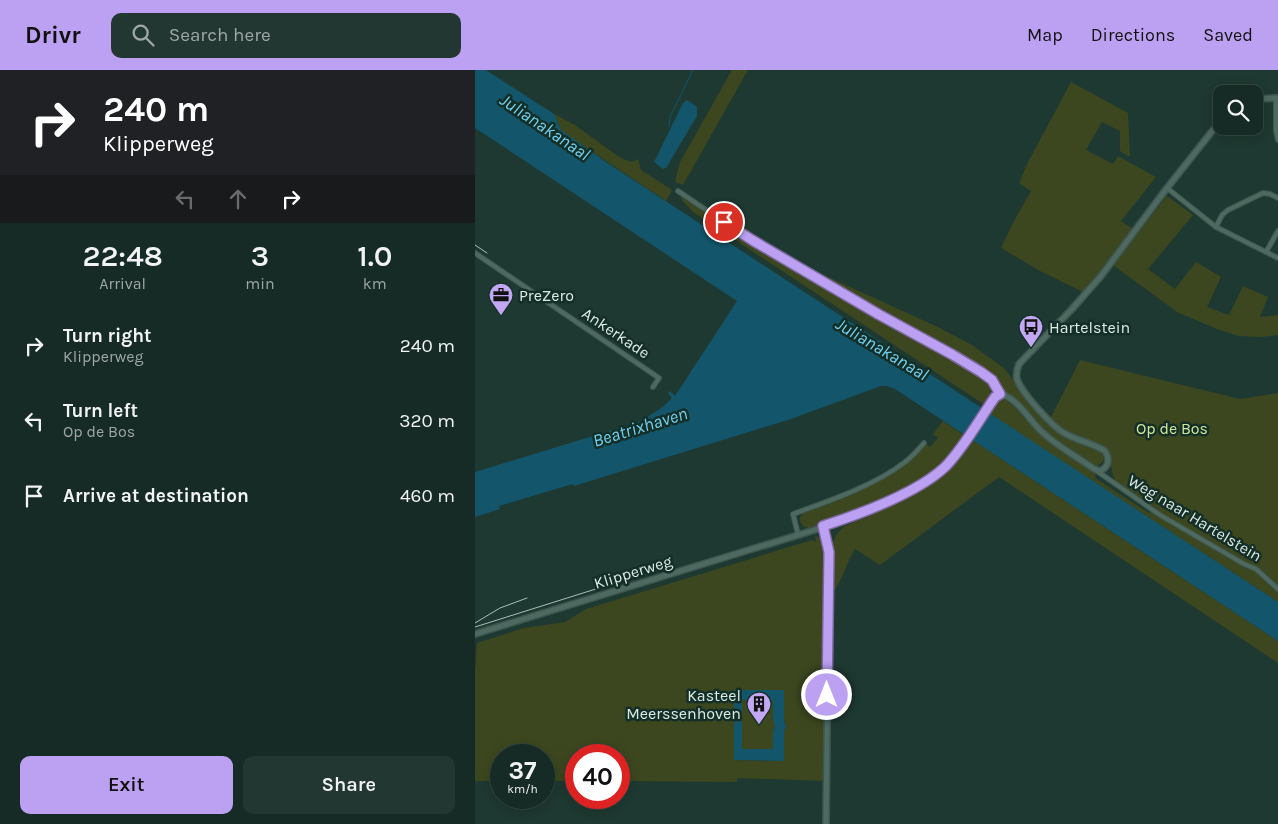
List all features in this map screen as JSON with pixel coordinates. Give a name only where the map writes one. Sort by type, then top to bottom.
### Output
[{"type":"street","points":[[1263,99],[1277,98],[1276,131],[1278,140]]},
{"type":"street","points":[[678,191],[761,246],[981,372],[992,380],[1000,394],[1009,396],[1041,431],[1097,471],[1100,471],[1107,467],[1108,458],[1105,451],[1065,434],[1056,428],[1022,388],[1017,378],[1017,369],[1022,359],[1073,309],[1101,276],[1213,130]]},
{"type":"street","points":[[1167,188],[1216,226],[1278,258]]},
{"type":"street","points":[[1216,226],[1222,215],[1228,210],[1263,193],[1278,198]]},
{"type":"street","points":[[1266,252],[1278,231]]},
{"type":"street","name":"Ankerkade","points":[[475,253],[659,378],[653,387]]},
{"type":"street","name":"Klipperweg","points":[[475,634],[799,534],[877,506],[921,483],[944,467],[964,442],[987,407],[1000,394]]},
{"type":"street","points":[[799,534],[793,514],[838,498],[887,474],[905,462],[924,444]]},
{"type":"street","name":"Weg naar Hartelstein","points":[[1097,471],[1160,514],[1244,564],[1256,569],[1278,589]]},
{"type":"street","points":[[823,526],[829,552],[826,824]]},
{"type":"green space","points":[[732,70],[748,70],[683,185],[675,182],[680,162]]},
{"type":"green space","points":[[1071,82],[1128,113],[1130,157],[1120,151],[1120,131],[1102,122],[1086,150],[1113,164],[1118,156],[1156,177],[1121,221],[1133,229],[1083,292],[1040,271],[1001,248],[1031,191],[1019,183],[1028,162]]},
{"type":"green space","points":[[554,114],[575,125],[619,157],[631,162],[638,159],[641,170],[672,190],[666,201],[570,137],[561,130]]},
{"type":"green space","points":[[1167,196],[1193,215],[1148,269],[1175,289],[1196,262],[1221,277],[1207,307],[1229,315],[1243,286],[1268,297],[1260,317],[1278,315],[1278,335],[1261,337],[1239,336],[1217,329],[1177,312],[1113,265]]},
{"type":"green space","name":"Op de Bos","points":[[681,197],[842,300],[795,264],[760,242],[826,276],[940,328],[972,345],[1004,368],[1047,424],[1064,438],[1098,450],[1062,429],[1050,419],[1080,360],[1240,399],[1278,393],[1278,602],[988,413],[998,397],[1010,403],[1026,420],[1018,402],[1010,395],[991,388],[985,405],[693,212]],"holes":[[[1101,452],[1109,456],[1113,476],[1117,483],[1157,509],[1149,513],[1095,478],[1097,467],[1104,460]]]},
{"type":"green space","points":[[943,421],[965,436],[950,458],[931,473],[882,502],[809,528],[804,527],[800,519],[806,512],[848,496],[872,484],[906,462],[927,444],[930,447],[938,438],[933,434]]},
{"type":"green space","points":[[971,439],[1278,641],[1278,663],[999,477],[880,565],[855,549],[832,594],[832,545],[836,535],[843,527],[887,508],[930,483],[950,467]]},
{"type":"green space","points":[[815,535],[823,541],[826,549],[826,781],[737,778],[737,782],[630,781],[630,744],[565,744],[565,781],[555,781],[555,744],[490,744],[490,781],[475,781],[475,672],[477,643],[524,628],[565,622],[586,609],[812,540],[816,542]],"holes":[[[734,690],[784,690],[784,720],[786,727],[784,731],[784,761],[734,760]]]},
{"type":"green space","points":[[742,700],[773,700],[775,727],[773,731],[773,749],[742,749]]},
{"type":"water","points":[[475,70],[486,70],[554,114],[561,130],[606,162],[1278,602],[1278,641],[895,389],[887,386],[881,386],[791,419],[574,486],[573,484],[499,506],[500,509],[475,517],[475,472],[642,421],[672,398],[668,393],[670,391],[675,396],[737,301],[475,128]]},
{"type":"water","points":[[687,100],[697,107],[697,116],[666,168],[663,169],[654,162],[683,103]]},
{"type":"water","points":[[734,690],[784,690],[784,720],[786,727],[784,731],[784,761],[734,760]],"holes":[[[742,700],[773,701],[775,727],[773,731],[773,749],[742,749]]]},
{"type":"waterway","points":[[669,127],[670,117],[693,70]]},
{"type":"railway","points":[[475,245],[487,253]]},
{"type":"railway","points":[[475,627],[618,582]]},
{"type":"railway","points":[[475,623],[500,608],[527,598]]},
{"type":"place","name":"PreZero","points":[[501,316]]},
{"type":"place","name":"Hartelstein","points":[[1031,348]]},
{"type":"place","name":"Kasteel Meerssenhoven","points":[[759,725]]},
{"type":"route","points":[[724,222],[878,314],[981,372],[992,380],[1000,394],[995,397],[956,454],[938,472],[899,496],[850,517],[823,526],[829,552],[827,695]]},
{"type":"water label","name":"Julianakanaal","points":[[545,127]]},
{"type":"water label","name":"Julianakanaal","points":[[882,349]]},
{"type":"water label","name":"Beatrixhaven","points":[[640,427]]}]
